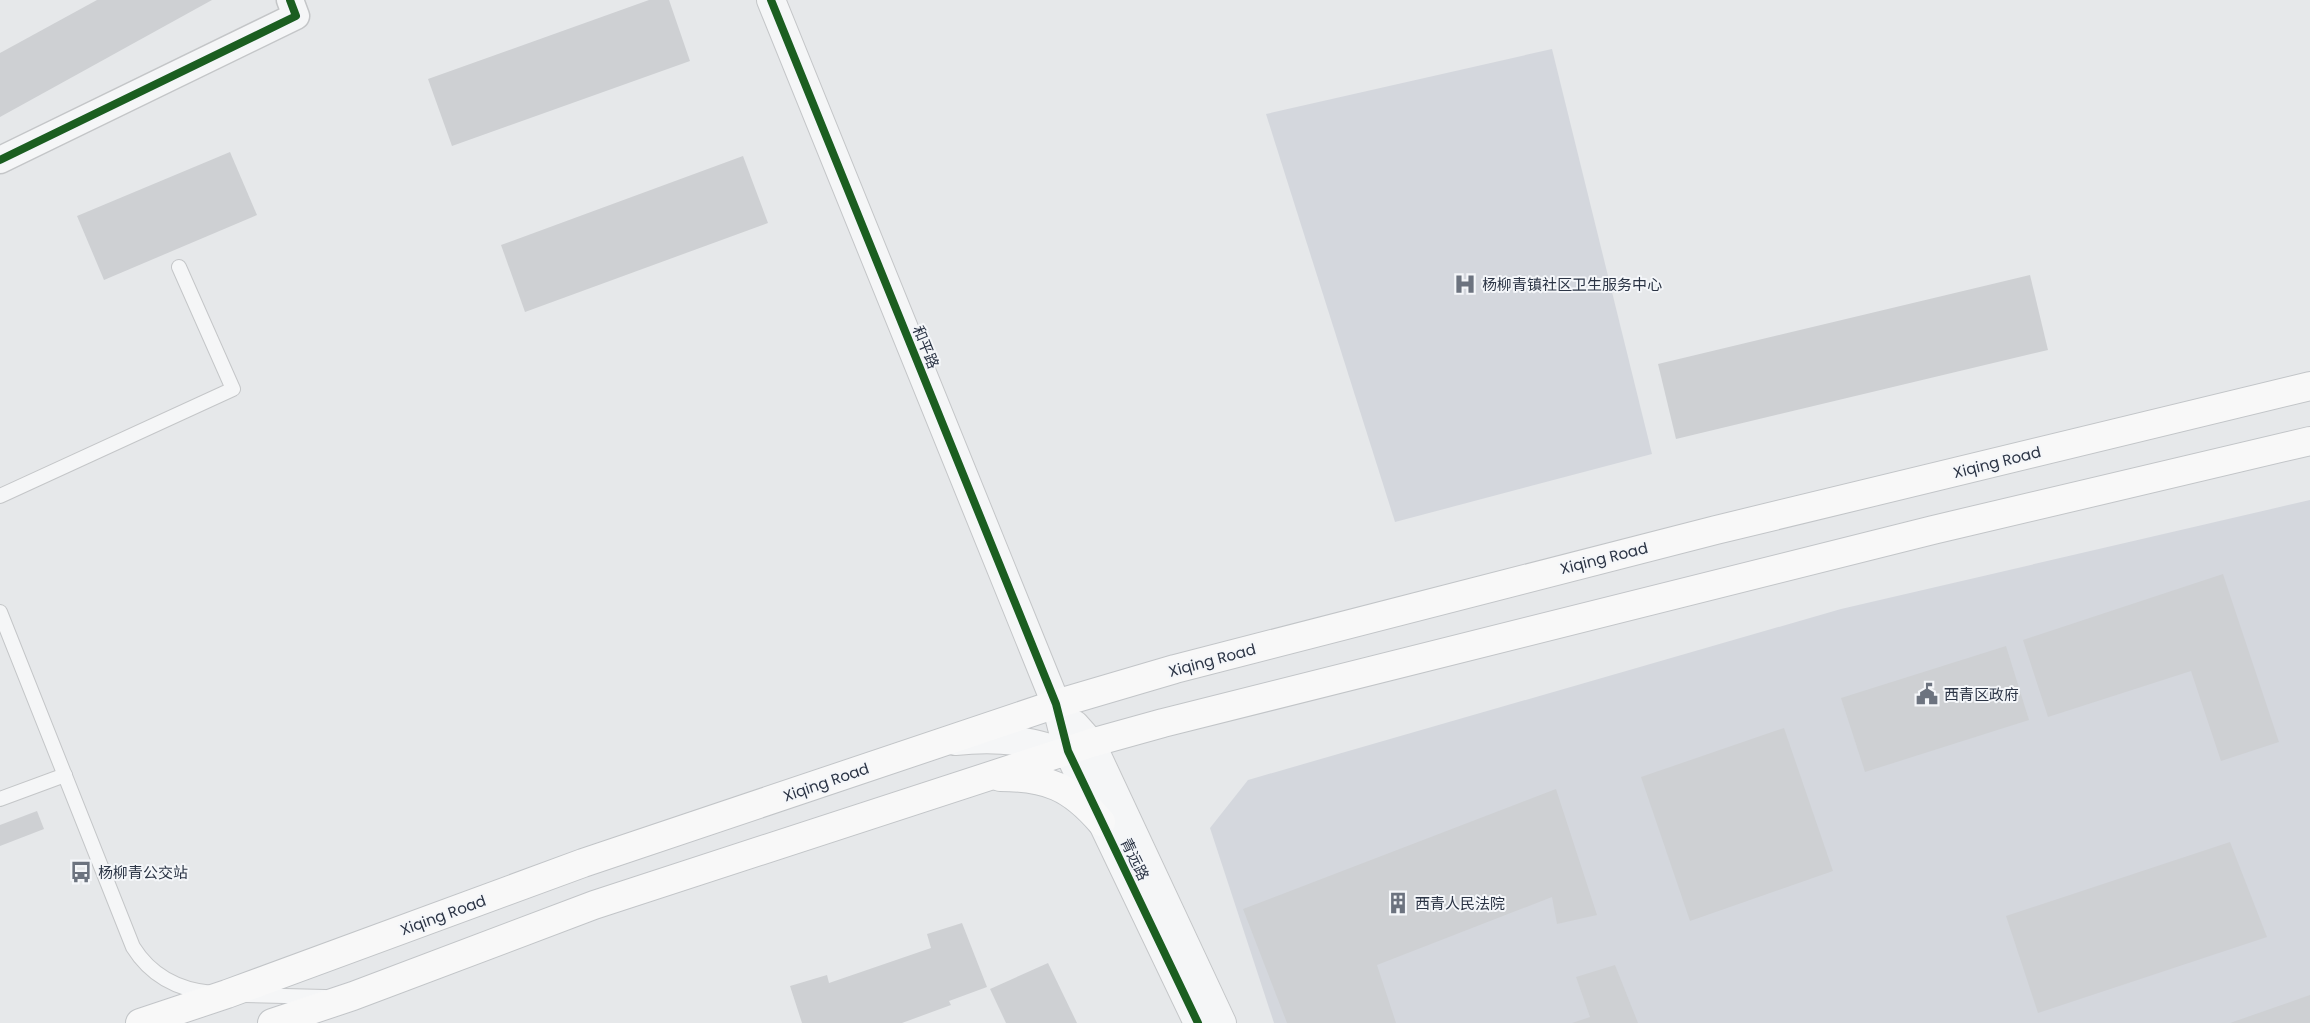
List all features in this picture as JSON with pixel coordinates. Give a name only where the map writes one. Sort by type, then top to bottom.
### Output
[{"type":"main road","name":"Xiqing Road","points":[[140,1023],[227,994],[584,863],[1056,704],[1175,669],[1716,530],[2310,386]]},
{"type":"main road","points":[[272,1023],[353,996],[594,904],[976,780],[1163,722],[1904,537],[2310,441]]},
{"type":"main road","points":[[976,780],[1019,778],[1049,783],[1078,797],[1113,818]]},
{"type":"street","points":[[0,160],[296,16],[290,0]]},
{"type":"street","name":"和平路","points":[[772,0],[1056,704]]},
{"type":"street","name":"青远路","points":[[1056,704],[1073,751],[1113,818],[1222,1023]]},
{"type":"street","points":[[938,743],[964,740],[1003,740],[1073,751]]},
{"type":"street","name":"青远路","points":[[1113,818],[1198,1023]]},
{"type":"lane","points":[[0,496],[233,389],[179,268]]},
{"type":"lane","points":[[0,612],[115,904],[133,948],[140,958],[167,981],[196,990],[227,994],[312,997],[353,996]]},
{"type":"lane","points":[[0,799],[65,775]]},
{"type":"shaded area","name":"杨柳青镇社区卫生服务中心","points":[[1552,49],[1652,454],[1395,522],[1266,114]]},
{"type":"shaded area","name":"西青区政府","points":[[2310,500],[2310,1023],[1274,1023],[1210,828],[1248,780],[1841,609]]},
{"type":"building","points":[[97,0],[212,0],[0,117],[0,53]]},
{"type":"building","points":[[649,0],[669,0],[690,61],[452,146],[428,79]]},
{"type":"building","points":[[230,152],[257,215],[104,280],[77,216]]},
{"type":"building","points":[[743,156],[768,223],[525,312],[501,245]]},
{"type":"building","points":[[2030,275],[2048,350],[1676,439],[1658,364]]},
{"type":"building","points":[[2223,574],[2279,742],[2221,761],[2191,671],[2048,717],[2023,640]]},
{"type":"building","points":[[2006,646],[2029,720],[1865,772],[1841,698]]},
{"type":"building","points":[[1784,728],[1833,871],[1690,921],[1641,777]]},
{"type":"building","name":"西青人民法院","points":[[1556,789],[1597,915],[1557,924],[1552,897],[1377,965],[1396,1023],[1287,1023],[1243,909]]},
{"type":"building","points":[[37,811],[44,829],[0,846],[0,825]]},
{"type":"building","points":[[2230,842],[2267,937],[2038,1013],[2006,916]]},
{"type":"building","points":[[962,923],[987,987],[949,1001],[951,1005],[902,1023],[802,1023],[790,986],[827,975],[829,983],[931,948],[927,934]]},
{"type":"building","points":[[1048,963],[1077,1023],[1006,1023],[990,989]]},
{"type":"building","points":[[1615,965],[1638,1023],[1572,1023],[1590,1017],[1576,977]]},
{"type":"building","points":[[2310,995],[2310,1023],[2230,1023]]},
{"type":"cycle path","points":[[0,160],[296,16],[290,0]]},
{"type":"cycle path","points":[[771,0],[1056,704],[1068,751],[1198,1023]]},
{"type":"place","name":"杨柳青镇社区卫生服务中心","points":[[1465,284]]},
{"type":"place","name":"西青区政府","points":[[1927,694]]},
{"type":"place","name":"杨柳青公交站","points":[[81,872]]},
{"type":"place","name":"西青人民法院","points":[[1398,903]]}]
